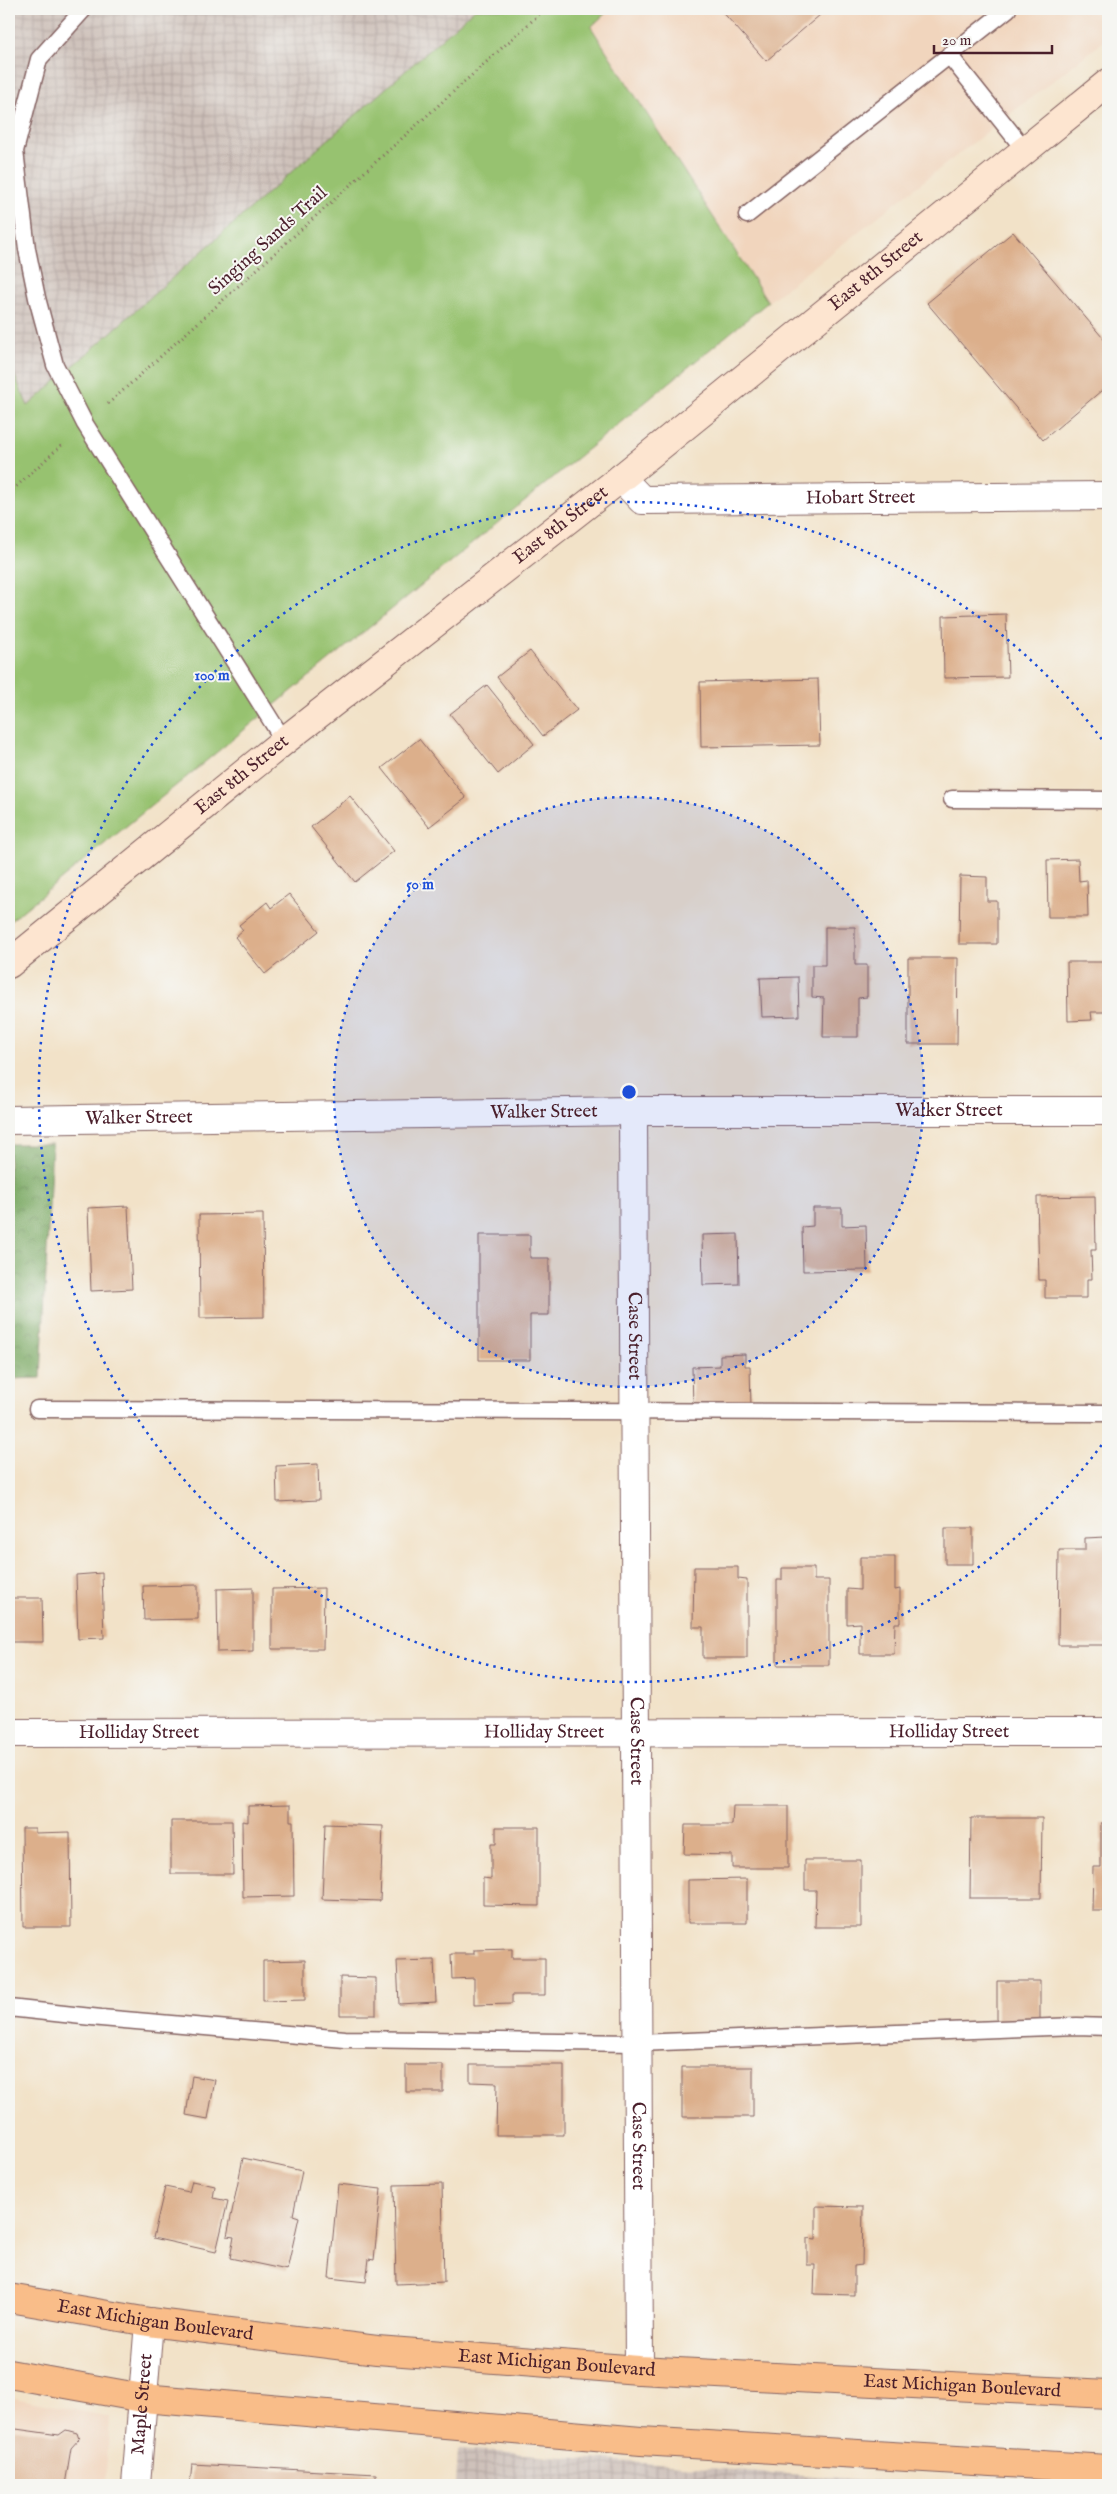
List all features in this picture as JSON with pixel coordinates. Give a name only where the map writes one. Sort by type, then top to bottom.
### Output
[{"type":"main road","name":"East Michigan Boulevard","points":[[9,2298],[149,2322],[378,2350],[639,2370],[1108,2394]]},
{"type":"main road","points":[[9,2374],[143,2398],[641,2441],[1108,2469]]},
{"type":"street","name":"East 8th Street","points":[[9,964],[284,741],[621,478],[1024,149],[1108,83]]},
{"type":"street","name":"Hobart Street","points":[[621,478],[642,500],[1108,496]]},
{"type":"street","name":"Walker Street","points":[[9,1120],[633,1111],[1108,1111]]},
{"type":"street","name":"Case Street","points":[[633,1111],[639,2370]]},
{"type":"street","name":"Holliday Street","points":[[9,1733],[635,1734],[1108,1732]]},
{"type":"street","name":"Maple Street","points":[[136,2485],[149,2322]]},
{"type":"lane","points":[[84,9],[39,59],[16,150],[27,249],[36,298],[55,365],[85,424],[284,741]]},
{"type":"lane","points":[[747,215],[1008,9]]},
{"type":"lane","points":[[949,55],[1024,149]]},
{"type":"lane","points":[[952,799],[1108,800]]},
{"type":"lane","points":[[37,1409],[1108,1413]]},
{"type":"lane","points":[[9,2008],[345,2040],[637,2043],[1077,2026],[1108,2027]]},
{"type":"path","name":"Singing Sands Trail","points":[[9,493],[546,9]]},
{"type":"shaded area","points":[[9,9],[475,9],[28,407],[9,363]]},
{"type":"shaded area","points":[[610,9],[1108,9],[1108,38],[768,302],[591,27]]},
{"type":"shaded area","points":[[9,2397],[110,2417],[105,2485],[9,2485]]},
{"type":"shaded area","points":[[458,2449],[933,2485],[456,2485]]},
{"type":"green space","points":[[475,9],[610,9],[591,27],[768,302],[9,922],[9,363],[28,406]]},
{"type":"green space","points":[[9,1144],[52,1144],[41,1378],[9,1379]]},
{"type":"building","points":[[720,9],[827,9],[766,61]]},
{"type":"building","points":[[1013,232],[1108,344],[1108,385],[1043,440],[927,303]]},
{"type":"building","points":[[1006,614],[1008,677],[944,678],[943,616]]},
{"type":"building","points":[[530,651],[577,710],[543,736],[497,677]]},
{"type":"building","points":[[818,679],[820,745],[701,747],[700,682]]},
{"type":"building","points":[[487,685],[534,744],[498,774],[450,714]]},
{"type":"building","points":[[419,739],[466,798],[429,827],[382,768]]},
{"type":"building","points":[[350,796],[394,851],[355,882],[311,827]]},
{"type":"building","points":[[1078,859],[1079,881],[1087,880],[1088,917],[1048,917],[1047,860]]},
{"type":"building","points":[[960,876],[987,877],[987,901],[997,901],[997,944],[959,944]]},
{"type":"building","points":[[289,894],[319,931],[265,974],[235,937],[243,930],[239,925],[267,902],[271,908]]},
{"type":"building","points":[[825,927],[855,927],[855,965],[867,965],[867,997],[858,998],[858,1037],[823,1037],[824,998],[812,997],[812,965],[825,965]]},
{"type":"building","points":[[908,958],[958,958],[957,1044],[908,1044]]},
{"type":"building","points":[[1067,962],[1108,962],[1108,1012],[1091,1012],[1092,1020],[1068,1021]]},
{"type":"building","points":[[798,977],[799,1016],[762,1017],[760,978]]},
{"type":"building","points":[[1095,1196],[1096,1250],[1091,1250],[1092,1279],[1087,1279],[1087,1298],[1045,1298],[1045,1280],[1039,1280],[1037,1197]]},
{"type":"building","points":[[128,1206],[132,1289],[91,1291],[88,1208]]},
{"type":"building","points":[[813,1208],[842,1208],[842,1226],[866,1225],[867,1270],[803,1271],[802,1227],[813,1226]]},
{"type":"building","points":[[263,1214],[264,1317],[200,1318],[199,1215]]},
{"type":"building","points":[[738,1234],[739,1284],[703,1285],[702,1235]]},
{"type":"building","points":[[479,1235],[530,1235],[530,1258],[549,1258],[549,1315],[530,1315],[530,1360],[479,1360]]},
{"type":"building","points":[[745,1354],[745,1366],[750,1366],[751,1407],[693,1408],[692,1367],[720,1366],[720,1355]]},
{"type":"building","points":[[318,1464],[319,1500],[277,1502],[276,1466]]},
{"type":"building","points":[[945,1528],[973,1528],[973,1564],[945,1564]]},
{"type":"building","points":[[1106,1537],[1106,1550],[1108,1550],[1108,1645],[1058,1645],[1059,1550],[1085,1550],[1085,1538]]},
{"type":"building","points":[[860,1557],[895,1557],[895,1590],[900,1589],[900,1623],[895,1623],[894,1654],[860,1654],[860,1623],[847,1624],[847,1589],[860,1590]]},
{"type":"building","points":[[694,1567],[738,1567],[738,1579],[747,1580],[747,1658],[703,1658],[703,1627],[693,1627]]},
{"type":"building","points":[[782,1568],[814,1568],[814,1580],[829,1580],[829,1665],[777,1665],[777,1580],[782,1580]]},
{"type":"building","points":[[102,1573],[104,1638],[78,1639],[76,1575]]},
{"type":"building","points":[[198,1585],[198,1619],[144,1620],[143,1586]]},
{"type":"building","points":[[253,1588],[253,1651],[218,1652],[217,1589]]},
{"type":"building","points":[[324,1588],[323,1649],[272,1649],[272,1589]]},
{"type":"building","points":[[9,1598],[42,1598],[43,1642],[9,1642]]},
{"type":"building","points":[[290,1805],[290,1821],[293,1821],[294,1896],[243,1897],[242,1821],[248,1822],[248,1806]]},
{"type":"building","points":[[733,1806],[788,1806],[788,1868],[732,1868],[732,1855],[684,1854],[685,1825],[732,1825]]},
{"type":"building","points":[[971,1818],[1042,1818],[1041,1898],[970,1898]]},
{"type":"building","points":[[171,1821],[232,1821],[233,1874],[171,1874]]},
{"type":"building","points":[[1101,1823],[1108,1823],[1108,1911],[1092,1911],[1093,1867],[1101,1867]]},
{"type":"building","points":[[325,1824],[383,1826],[380,1901],[322,1899]]},
{"type":"building","points":[[496,1827],[539,1827],[539,1906],[483,1905],[483,1878],[491,1879],[491,1844],[496,1844]]},
{"type":"building","points":[[22,1828],[35,1828],[35,1833],[70,1832],[71,1927],[23,1927]]},
{"type":"building","points":[[805,1860],[861,1860],[861,1927],[815,1927],[816,1890],[805,1890]]},
{"type":"building","points":[[747,1879],[747,1923],[688,1923],[688,1880]]},
{"type":"building","points":[[512,1949],[512,1958],[545,1958],[545,1995],[512,1995],[512,2004],[474,2005],[474,1978],[452,1979],[451,1954],[474,1954],[474,1950]]},
{"type":"building","points":[[305,1960],[305,2000],[263,2001],[263,1961]]},
{"type":"building","points":[[434,1960],[436,2002],[399,2004],[397,1961]]},
{"type":"building","points":[[340,1977],[376,1978],[376,2015],[340,2015]]},
{"type":"building","points":[[997,1981],[1040,1981],[1040,2021],[997,2021]]},
{"type":"building","points":[[406,2065],[443,2065],[443,2092],[406,2092]]},
{"type":"building","points":[[470,2065],[564,2065],[564,2135],[496,2135],[497,2083],[470,2082]]},
{"type":"building","points":[[682,2067],[753,2067],[753,2117],[682,2117]]},
{"type":"building","points":[[192,2076],[215,2080],[208,2119],[186,2115]]},
{"type":"building","points":[[243,2158],[302,2171],[293,2215],[299,2217],[287,2270],[230,2258],[234,2237],[227,2236]]},
{"type":"building","points":[[192,2181],[215,2186],[213,2198],[228,2201],[216,2252],[153,2238],[165,2187],[189,2192]]},
{"type":"building","points":[[338,2184],[381,2189],[374,2260],[369,2259],[366,2282],[329,2278]]},
{"type":"building","points":[[442,2184],[444,2282],[396,2284],[394,2185]]},
{"type":"building","points":[[816,2206],[863,2207],[862,2265],[854,2266],[854,2295],[814,2294],[815,2265],[807,2265],[807,2238],[816,2239]]},
{"type":"building","points":[[9,2428],[59,2435],[66,2430],[77,2433],[79,2439],[71,2448],[65,2485],[9,2485]]},
{"type":"building","points":[[192,2464],[376,2474],[376,2485],[190,2485]]}]
